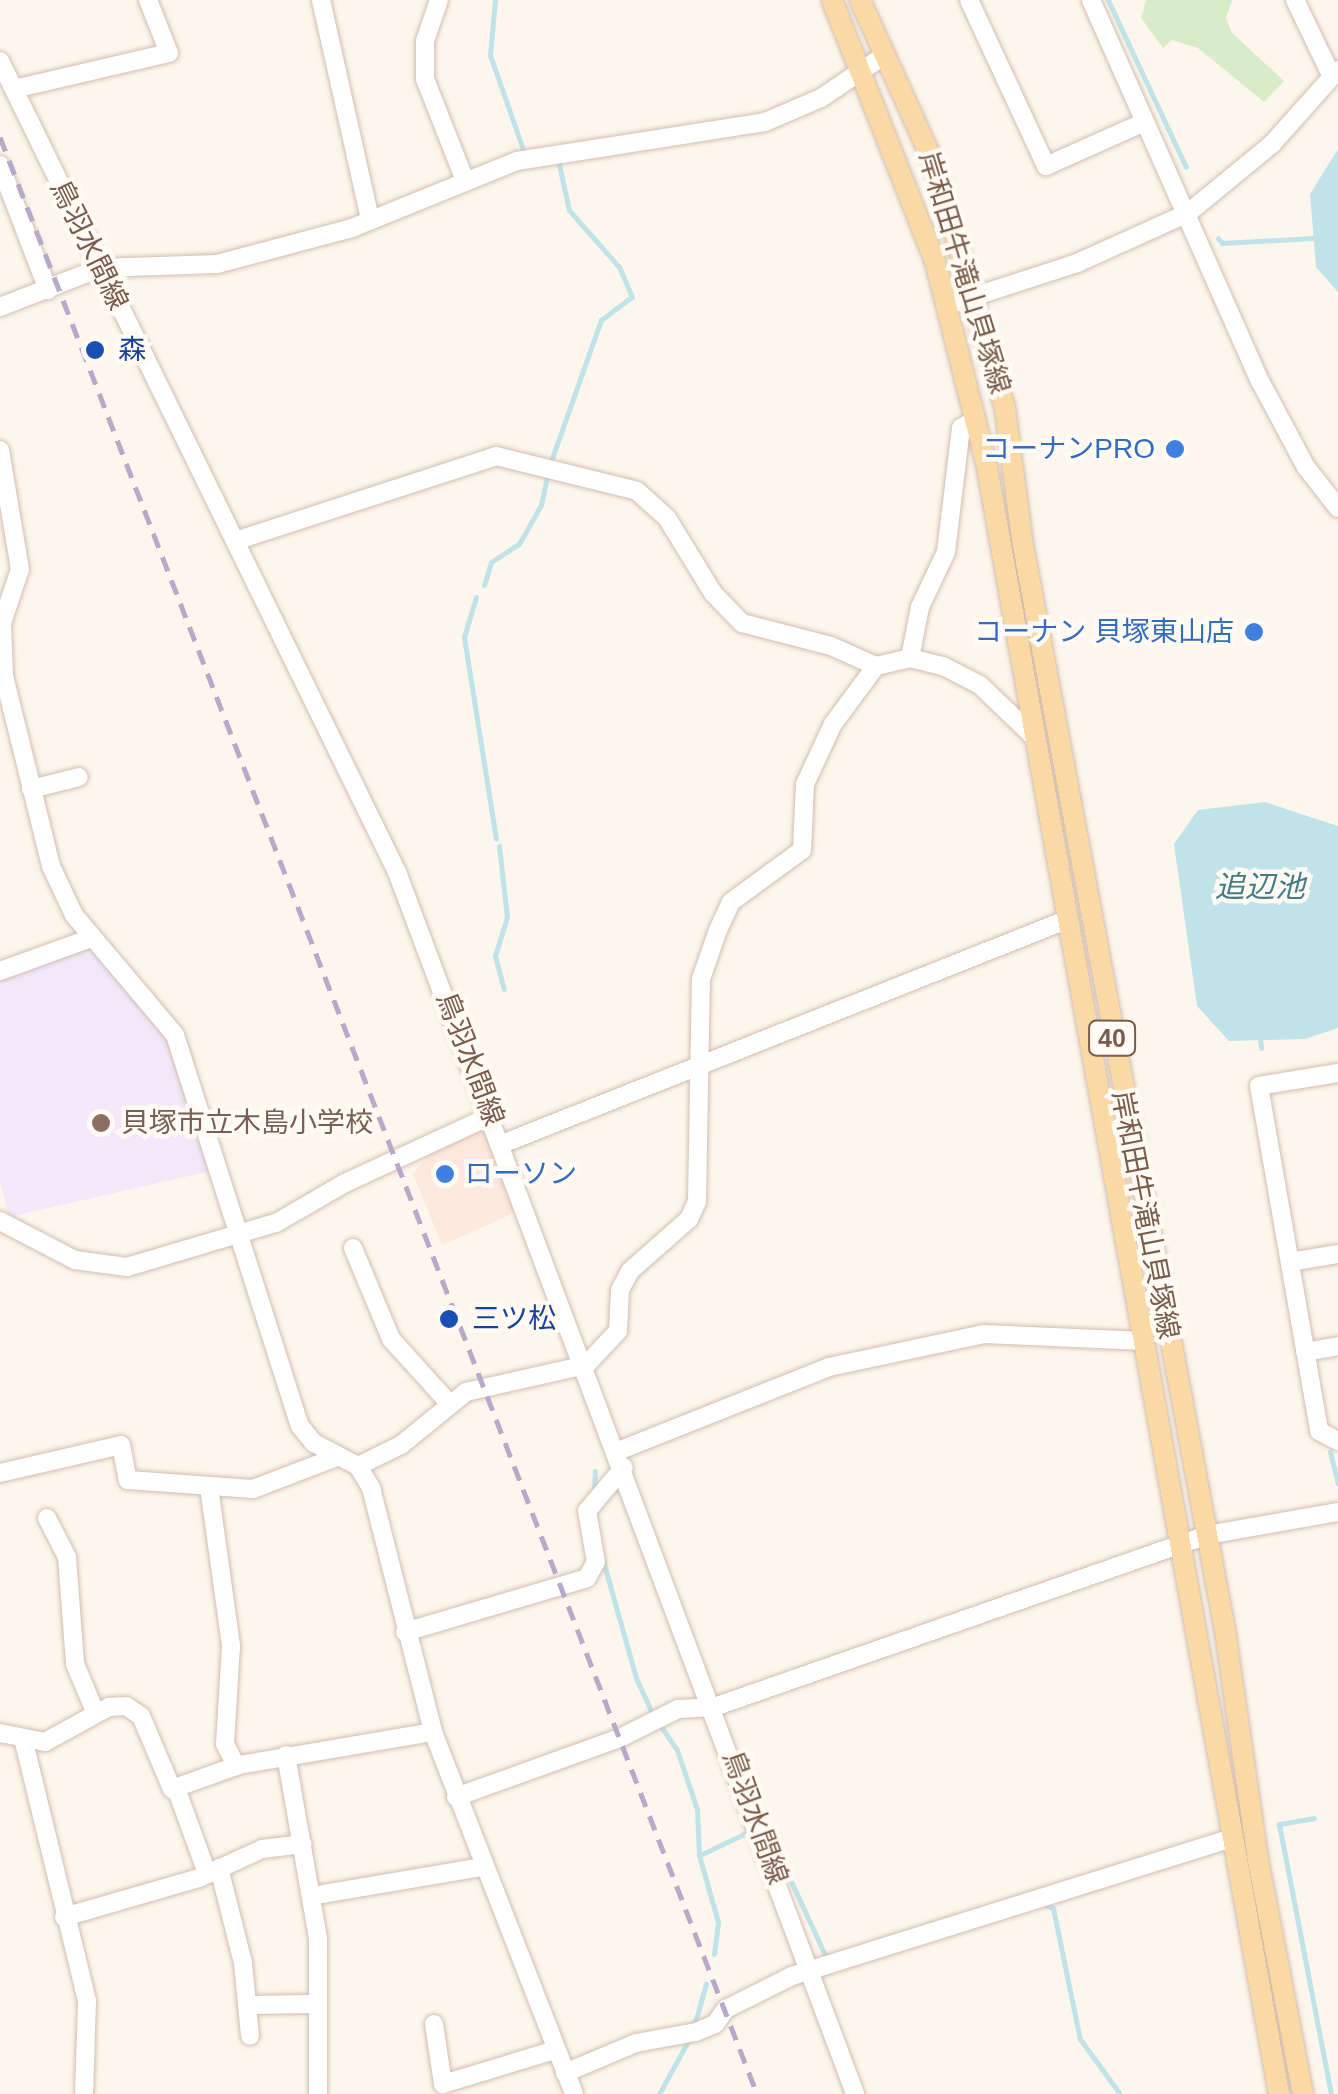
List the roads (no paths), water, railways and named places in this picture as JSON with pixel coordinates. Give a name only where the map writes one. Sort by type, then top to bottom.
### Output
[{"type":"main road","name":"岸和田牛滝山貝塚線","points":[[832,0],[864,71],[948,305],[976,420],[1280,2094]]},
{"type":"main road","name":"岸和田牛滝山貝塚線","points":[[860,0],[933,162],[977,296],[1005,409],[1026,564],[1207,1535],[1303,2094]]},
{"type":"street","points":[[0,106],[16,92],[169,53],[148,0]]},
{"type":"street","points":[[321,0],[370,220]]},
{"type":"street","points":[[439,0],[425,41],[425,78],[464,178]]},
{"type":"street","points":[[969,0],[1046,166],[1145,122]]},
{"type":"street","points":[[1091,0],[1260,381],[1306,467],[1338,508]]},
{"type":"street","points":[[948,305],[1077,263],[1188,213],[1272,144],[1335,74],[1296,0]]},
{"type":"street","points":[[0,307],[100,268],[217,264],[370,220],[464,178],[517,161],[765,122],[864,71],[886,55]]},
{"type":"street","name":"鳥羽水間線","points":[[0,61],[397,872],[586,1364],[855,2094]]},
{"type":"street","points":[[0,165],[48,290]]},
{"type":"street","points":[[910,658],[920,606],[946,552],[961,428],[976,420]]},
{"type":"street","points":[[0,450],[7,510],[20,569],[2,623],[4,676],[50,866],[92,938],[174,1036],[300,1426],[337,1457],[358,1466],[371,1488],[433,1732],[482,1867],[574,2094]]},
{"type":"street","points":[[234,541],[496,456],[637,491],[667,518],[713,593],[742,623],[832,646],[876,666],[910,658],[980,685],[1034,737]]},
{"type":"street","points":[[358,1466],[401,1444],[472,1384],[586,1364],[618,1331],[620,1290],[630,1271],[689,1220],[697,1202],[701,978],[718,930],[731,902],[802,850],[805,784],[833,724],[876,666]]},
{"type":"street","points":[[31,789],[79,777]]},
{"type":"street","points":[[502,1144],[1066,920]]},
{"type":"street","points":[[0,971],[92,938]]},
{"type":"street","points":[[1338,1073],[1259,1086],[1319,1431],[1338,1441]]},
{"type":"street","points":[[0,1221],[98,1266],[128,1267],[276,1223],[345,1182],[492,1115]]},
{"type":"street","points":[[353,1248],[390,1340],[450,1404]]},
{"type":"street","points":[[1290,1262],[1338,1254]]},
{"type":"street","points":[[405,1632],[588,1578],[596,1562],[588,1511],[621,1459],[829,1367],[965,1338],[1144,1341]]},
{"type":"street","points":[[1305,1352],[1338,1346]]},
{"type":"street","points":[[0,1473],[121,1444],[128,1480],[252,1488],[337,1457]]},
{"type":"street","points":[[209,1488],[230,1646],[225,1744],[236,1766]]},
{"type":"street","points":[[456,1797],[620,1738],[678,1709],[714,1707],[1207,1535],[1338,1512]]},
{"type":"street","points":[[47,1518],[67,1557],[75,1664],[96,1714]]},
{"type":"street","points":[[0,1733],[45,1742],[96,1714],[126,1706],[141,1716],[213,1870],[247,2005],[250,2036]]},
{"type":"street","points":[[176,1788],[236,1766],[286,1754],[433,1732]]},
{"type":"street","points":[[23,1738],[87,2002],[84,2094]]},
{"type":"street","points":[[286,1754],[318,1938],[314,2004],[318,2094]]},
{"type":"street","points":[[565,2073],[636,2042],[696,2032],[755,1992],[811,1970],[1232,1838]]},
{"type":"street","points":[[64,1916],[213,1870],[262,1849],[303,1844]]},
{"type":"street","points":[[311,1896],[482,1867]]},
{"type":"street","points":[[247,2005],[314,2004]]},
{"type":"street","points":[[434,2024],[443,2084],[555,2050]]},
{"type":"water","points":[[1338,149],[1338,292],[1316,267],[1310,194]]},
{"type":"water","name":"追辺池","points":[[1265,802],[1338,826],[1338,1028],[1305,1039],[1229,1041],[1197,1006],[1174,844],[1198,810]]},
{"type":"waterway","points":[[495,0],[490,55],[524,152]]},
{"type":"waterway","points":[[1108,0],[1186,167]]},
{"type":"waterway","points":[[551,461],[601,320],[632,297],[619,267],[569,210],[558,160]]},
{"type":"waterway","points":[[1218,238],[1222,243],[1313,238]]},
{"type":"waterway","points":[[484,585],[491,562],[519,544],[541,505],[548,473]]},
{"type":"waterway","points":[[476,597],[464,637],[496,838]]},
{"type":"waterway","points":[[499,846],[507,917],[495,956],[504,989]]},
{"type":"waterway","points":[[1260,1038],[1261,1048]]},
{"type":"waterway","points":[[1330,1452],[1338,1483]]},
{"type":"waterway","points":[[594,1494],[595,1471]]},
{"type":"waterway","points":[[602,1557],[636,1678],[653,1715]]},
{"type":"waterway","points":[[660,1725],[677,1750],[697,1809],[699,1855],[718,1922],[714,1954]]},
{"type":"waterway","points":[[1314,1818],[1279,1824],[1331,2094]]},
{"type":"waterway","points":[[700,1855],[746,1833]]},
{"type":"waterway","points":[[779,1855],[825,1955]]},
{"type":"waterway","points":[[1045,1905],[1053,1908],[1080,2039],[1120,2094]]},
{"type":"waterway","points":[[694,2026],[706,1984]]},
{"type":"waterway","points":[[659,2094],[688,2041]]},
{"type":"railway","points":[[0,137],[757,2094]]},
{"type":"place","name":"森","points":[[95,350]]},
{"type":"place","name":"コーナンPRO","points":[[1175,449]]},
{"type":"place","name":"コーナン 貝塚東山店","points":[[1254,632]]},
{"type":"place","name":"貝塚市立木島小学校","points":[[101,1123]]},
{"type":"place","name":"ローソン","points":[[445,1174]]},
{"type":"place","name":"三ツ松","points":[[449,1319]]}]
